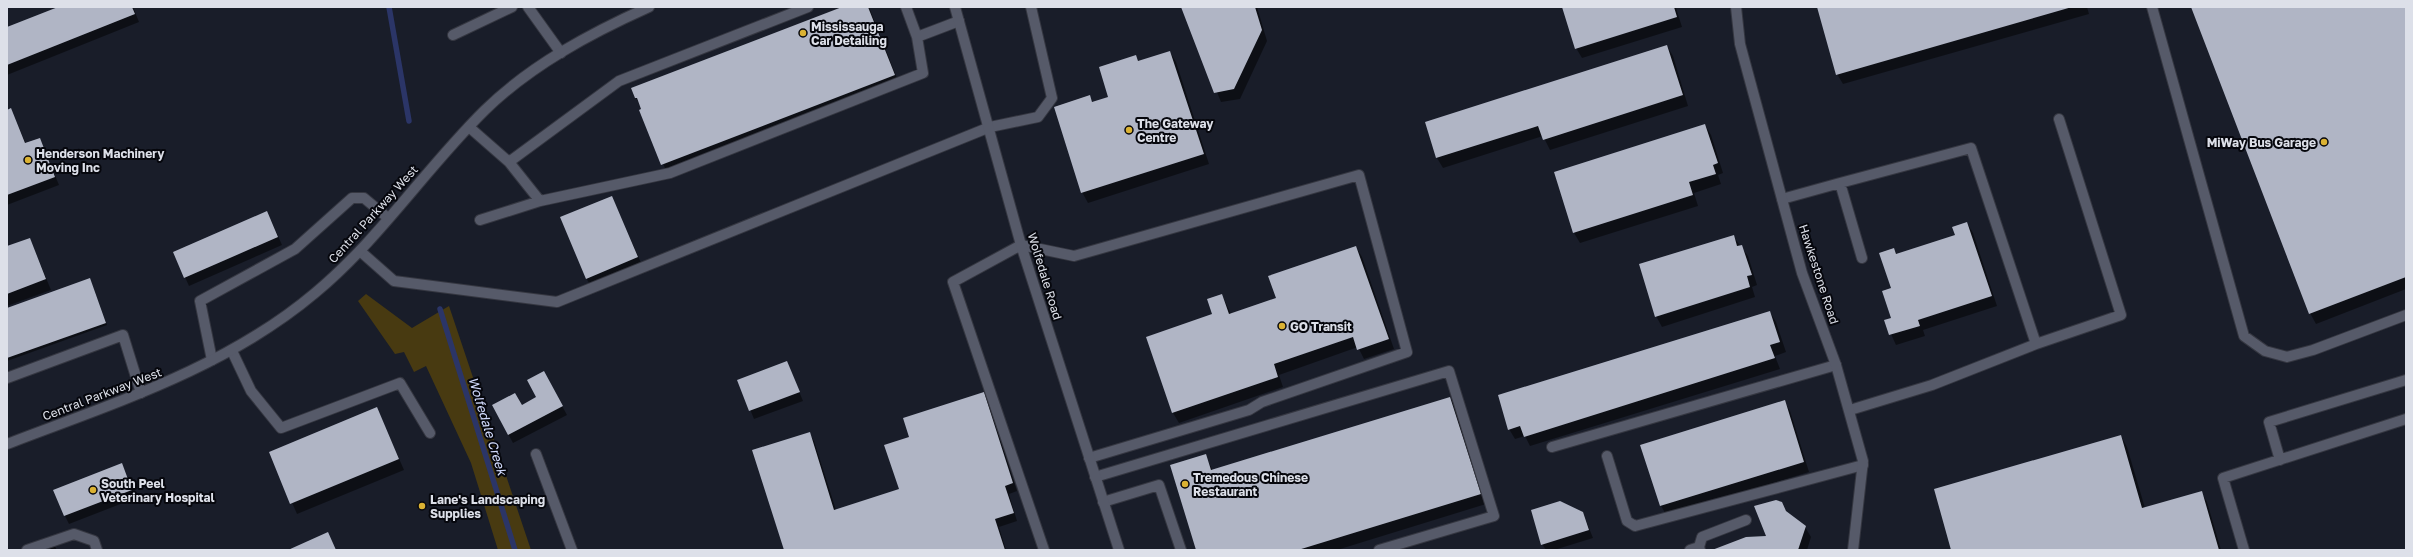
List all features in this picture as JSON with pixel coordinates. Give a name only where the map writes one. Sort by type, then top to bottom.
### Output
[{"type":"street","points":[[453,35],[512,7]]},
{"type":"street","name":"Central Parkway West","points":[[7,444],[174,380],[232,351],[275,324],[316,293],[360,251],[469,127],[493,104],[534,70],[561,53],[620,20],[649,7]]},
{"type":"street","points":[[509,162],[619,81],[808,7]]},
{"type":"street","points":[[480,220],[540,201],[670,173],[923,73],[917,38],[906,7]]},
{"type":"street","name":"Wolfedale Road","points":[[955,7],[990,126],[1021,246],[1119,550]]},
{"type":"street","points":[[360,251],[394,280],[556,302],[990,126],[1038,117],[1052,98],[1031,7]]},
{"type":"street","name":"Hawkestone Road","points":[[1736,7],[1740,44],[1802,273],[1836,365],[1850,410],[1863,465],[1852,550]]},
{"type":"street","points":[[2152,7],[2244,336],[2265,351],[2286,357],[2313,350],[2406,315]]},
{"type":"street","points":[[532,8],[561,53]]},
{"type":"street","points":[[917,38],[959,21]]},
{"type":"street","points":[[1850,410],[1932,386],[2036,344],[2121,315],[2059,119]]},
{"type":"street","points":[[469,127],[509,162],[540,201]]},
{"type":"street","points":[[1782,199],[1971,148],[2036,344]]},
{"type":"street","points":[[1044,550],[953,282],[1021,246],[1074,256],[1359,175],[1407,352],[1262,402],[1249,410],[1089,458]]},
{"type":"street","points":[[1840,183],[1862,258]]},
{"type":"street","points":[[212,360],[200,301],[295,249],[352,198],[364,198],[388,218]]},
{"type":"street","points":[[7,378],[123,335],[141,393]]},
{"type":"street","points":[[232,351],[251,390],[281,428],[400,383],[430,434]]},
{"type":"street","points":[[1552,447],[1836,365]]},
{"type":"street","points":[[1095,477],[1449,371],[1494,516],[1379,550]]},
{"type":"street","points":[[2280,460],[2269,422],[2406,380]]},
{"type":"street","points":[[2244,550],[2223,478],[2406,419]]},
{"type":"street","points":[[536,454],[572,550]]},
{"type":"street","points":[[1607,456],[1627,521],[1635,526],[1863,465]]},
{"type":"street","points":[[1103,502],[1159,485],[1181,550]]},
{"type":"street","points":[[1696,549],[1702,537],[1746,520]]},
{"type":"street","points":[[26,550],[74,534],[95,545]]},
{"type":"shaded area","points":[[366,294],[412,328],[449,306],[531,550],[498,550],[471,463],[426,366],[414,372],[404,352],[395,354],[358,301]]},
{"type":"building","points":[[58,7],[132,7],[135,14],[7,65],[7,27]]},
{"type":"building","points":[[842,7],[868,7],[895,75],[661,165],[639,110],[641,109],[637,98],[635,98],[631,88]]},
{"type":"building","points":[[1181,7],[1255,7],[1262,30],[1234,89],[1214,93]]},
{"type":"building","points":[[1562,7],[1674,7],[1677,17],[1575,49]]},
{"type":"building","points":[[1817,7],[2072,7],[1836,75]]},
{"type":"building","name":"MiWay Bus Garage","points":[[2191,7],[2406,7],[2406,277],[2309,314]]},
{"type":"building","points":[[1667,45],[1683,95],[1543,140],[1538,126],[1436,158],[1425,122]]},
{"type":"building","name":"The Gateway Centre","points":[[1170,51],[1204,154],[1081,193],[1054,107],[1090,95],[1092,102],[1108,97],[1099,67],[1136,55],[1138,61]]},
{"type":"building","name":"Henderson Machinery Moving Inc","points":[[11,108],[25,143],[40,138],[55,177],[7,195],[7,110]]},
{"type":"building","points":[[1705,124],[1718,163],[1713,165],[1716,174],[1689,182],[1693,195],[1573,233],[1554,172]]},
{"type":"building","points":[[612,196],[638,257],[586,279],[560,217]]},
{"type":"building","points":[[267,211],[278,237],[184,278],[173,252]]},
{"type":"building","points":[[1967,222],[1992,296],[1918,320],[1920,326],[1889,335],[1884,320],[1891,318],[1882,291],[1891,288],[1879,253],[1894,248],[1896,254],[1955,235],[1952,227]]},
{"type":"building","points":[[1734,235],[1737,246],[1742,245],[1752,275],[1747,276],[1750,287],[1655,317],[1639,264]]},
{"type":"building","points":[[30,238],[46,279],[7,294],[7,246]]},
{"type":"building","name":"GO Transit","points":[[1356,246],[1389,339],[1357,350],[1353,337],[1274,364],[1278,377],[1172,413],[1146,337],[1212,314],[1207,299],[1222,294],[1229,314],[1276,298],[1268,276]]},
{"type":"building","points":[[90,278],[106,323],[7,358],[7,308]]},
{"type":"building","points":[[1770,311],[1780,342],[1770,345],[1775,358],[1524,437],[1520,426],[1508,430],[1498,395]]},
{"type":"building","points":[[787,361],[800,392],[749,411],[737,380]]},
{"type":"building","points":[[544,371],[563,406],[508,435],[492,405],[515,393],[522,405],[536,397],[527,380]]},
{"type":"building","points":[[984,392],[1013,483],[1005,486],[1014,513],[995,519],[1005,550],[784,550],[752,450],[810,432],[834,510],[899,489],[884,445],[909,437],[903,418]]},
{"type":"building","points":[[1450,397],[1481,494],[1298,550],[1196,550],[1170,465],[1206,454],[1211,470]]},
{"type":"building","points":[[1785,400],[1804,462],[1660,506],[1640,445]]},
{"type":"building","points":[[377,407],[399,459],[290,504],[269,452]]},
{"type":"building","points":[[2121,435],[2142,508],[2202,491],[2219,550],[1951,550],[1934,489]]},
{"type":"building","name":"South Peel Veterinary Hospital","points":[[122,463],[132,490],[64,516],[53,490]]},
{"type":"building","points":[[1776,500],[1782,502],[1786,511],[1806,526],[1798,550],[1712,550],[1746,537],[1766,536],[1754,506]]},
{"type":"building","points":[[1560,501],[1583,512],[1589,530],[1541,545],[1531,510]]},
{"type":"building","points":[[328,532],[336,550],[288,550]]},
{"type":"waterway","name":"Wolfedale Creek","points":[[389,7],[409,121]]},
{"type":"waterway","name":"Wolfedale Creek","points":[[440,309],[515,550]]},
{"type":"place","name":"Mississauga Car Detailing","points":[[803,33]]},
{"type":"place","name":"The Gateway Centre","points":[[1129,130]]},
{"type":"place","name":"MiWay Bus Garage","points":[[2324,142]]},
{"type":"place","name":"Henderson Machinery Moving Inc","points":[[28,160]]},
{"type":"place","name":"GO Transit","points":[[1282,326]]},
{"type":"place","name":"Tremedous Chinese Restaurant","points":[[1185,484]]},
{"type":"place","name":"South Peel Veterinary Hospital","points":[[93,490]]},
{"type":"place","name":"Lane's Landscaping Supplies","points":[[422,506]]}]
